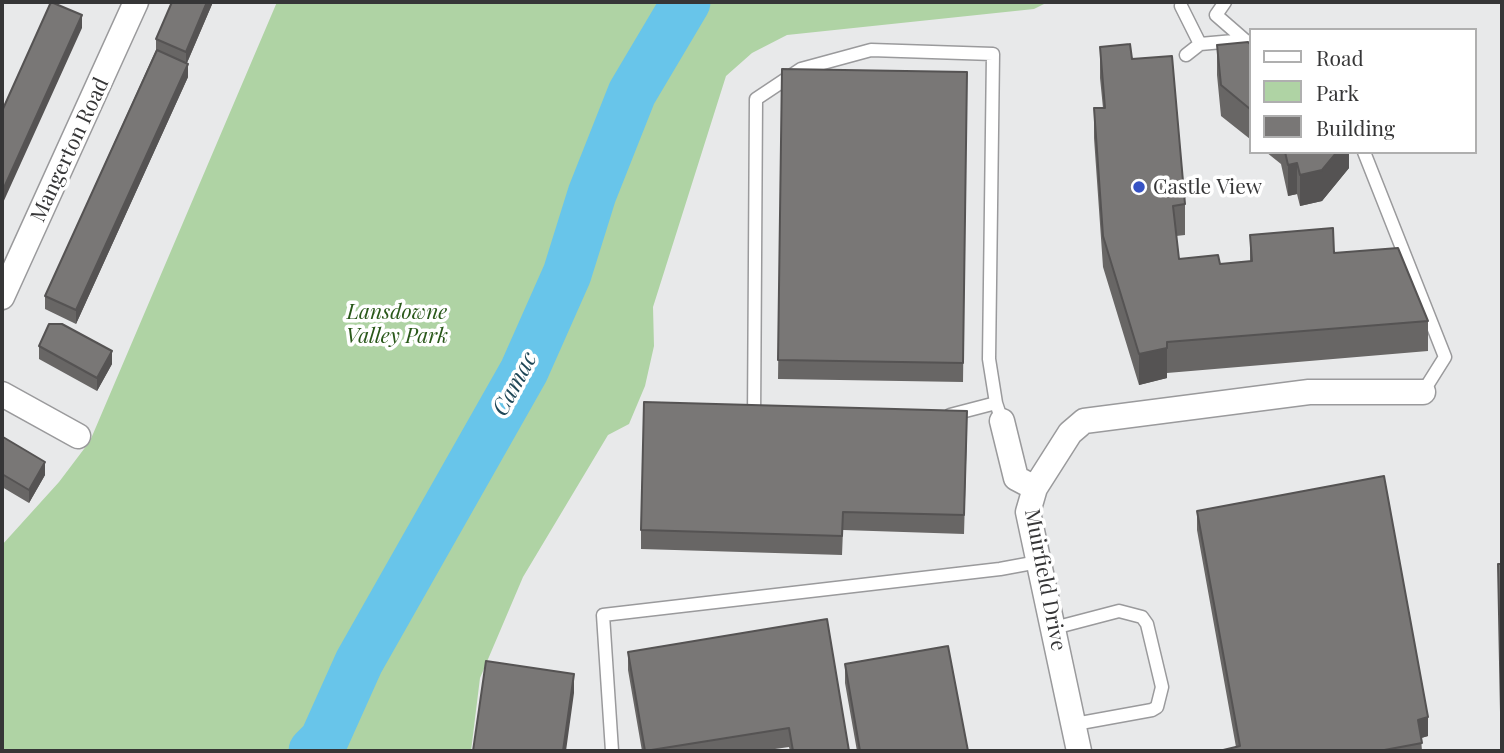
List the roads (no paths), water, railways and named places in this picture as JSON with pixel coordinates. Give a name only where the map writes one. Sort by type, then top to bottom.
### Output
[{"type":"street","name":"Mangerton Road","points":[[2,297],[136,2]]},
{"type":"street","points":[[1035,488],[1070,433],[1084,421],[1309,392],[1423,392]]},
{"type":"street","points":[[2,394],[78,436]]},
{"type":"street","name":"Muirfield Drive","points":[[999,412],[1016,478],[1035,488],[1028,512],[1080,751]]},
{"type":"lane","points":[[1225,2],[1216,15],[1248,42]]},
{"type":"lane","points":[[1181,6],[1200,44]]},
{"type":"lane","points":[[1186,55],[1200,44],[1248,42]]},
{"type":"lane","points":[[767,422],[754,422],[756,99],[801,69],[871,50],[993,54],[989,359],[999,412],[939,419]]},
{"type":"lane","points":[[1365,154],[1445,357],[1423,392]]},
{"type":"lane","points":[[612,751],[603,615],[972,573],[1038,562]]},
{"type":"lane","points":[[1054,628],[1119,611],[1142,617],[1147,624],[1162,687],[1157,707],[1152,710],[1075,724]]},
{"type":"waterway","name":"Camac","points":[[313,751],[324,740],[359,662],[524,371],[567,274],[592,194],[632,93],[686,2]]},
{"type":"place","name":"Castle View","points":[[1139,187]]},
{"type":"park label","name":"Lansdowne Valley Park","points":[[397,324]]}]
